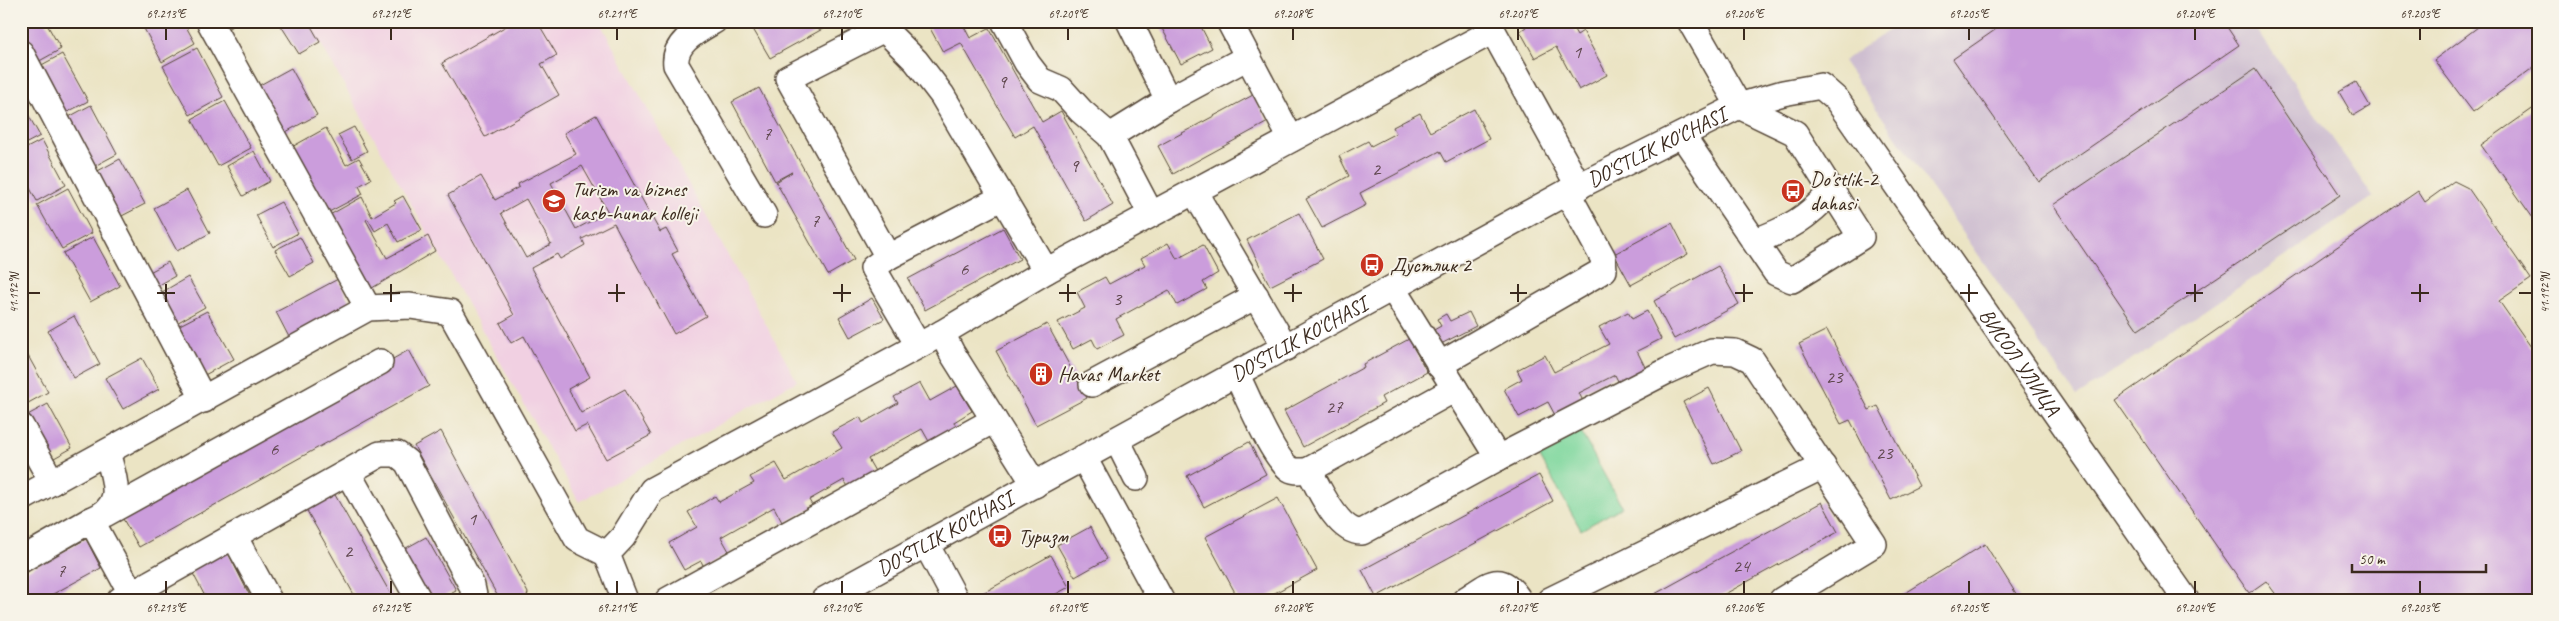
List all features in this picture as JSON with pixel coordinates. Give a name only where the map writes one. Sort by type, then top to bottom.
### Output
[{"type":"street","points":[[209,21],[368,308]]},
{"type":"street","points":[[714,21],[678,46],[675,56],[676,65],[764,215]]},
{"type":"street","points":[[1004,21],[1027,63],[1040,80],[1061,89],[1081,111],[1110,136],[1151,214]]},
{"type":"street","points":[[1129,21],[1168,100]]},
{"type":"street","points":[[1229,21],[1291,139]]},
{"type":"street","points":[[1682,135],[1765,256],[1792,280],[1861,237],[1795,133],[1739,106],[1690,21]]},
{"type":"street","points":[[888,257],[788,78],[882,25],[916,61],[942,95],[1046,271]]},
{"type":"street","points":[[607,554],[623,537],[652,490],[942,333],[1046,271],[1151,214],[1195,193],[1491,26],[1573,190],[1603,258],[1604,270],[1438,364]]},
{"type":"street","points":[[21,54],[204,400]]},
{"type":"street","points":[[1110,136],[1168,100],[1248,57]]},
{"type":"street","name":"ВИСОЛ УЛИЦА","points":[[1782,93],[1821,86],[1837,100],[2186,600]]},
{"type":"street","name":"DO'STLIK KO'CHASI","points":[[824,600],[1573,190],[1739,106],[1782,93]]},
{"type":"street","points":[[1195,193],[1286,348]]},
{"type":"street","points":[[918,345],[872,268],[888,257],[1003,197]]},
{"type":"street","points":[[1765,256],[1791,245],[1823,225],[1843,209]]},
{"type":"street","points":[[1765,256],[1798,260],[1843,209]]},
{"type":"street","points":[[1393,289],[1498,458]]},
{"type":"street","points":[[1092,384],[1256,296]]},
{"type":"street","points":[[21,499],[204,400],[368,308],[410,306],[450,312],[577,539],[607,554],[625,600]]},
{"type":"street","points":[[942,333],[1035,485]]},
{"type":"street","points":[[1309,470],[1338,519],[1347,529],[1362,532],[1498,458],[1667,371],[1712,351],[1735,352],[1752,360],[1874,544],[1782,600]]},
{"type":"street","points":[[21,560],[380,362]]},
{"type":"street","points":[[1237,375],[1276,452],[1291,470],[1309,470],[1455,389]]},
{"type":"street","points":[[668,600],[994,420]]},
{"type":"street","points":[[21,426],[52,482]]},
{"type":"street","points":[[1117,440],[1136,478]]},
{"type":"street","points":[[98,517],[115,497],[115,483],[107,452]]},
{"type":"street","points":[[98,517],[129,598],[234,536],[348,474],[380,454],[397,454],[407,462],[472,586],[475,600]]},
{"type":"street","points":[[1084,458],[1161,600]]},
{"type":"street","points":[[1550,600],[1823,466]]},
{"type":"street","points":[[348,474],[419,600]]},
{"type":"street","points":[[234,536],[269,600]]},
{"type":"street","points":[[926,544],[956,600]]},
{"type":"street","points":[[1464,600],[1490,584],[1502,582],[1509,585],[1519,600]]},
{"type":"shaded area","name":"Turizm va biznes kasb-hunar kolleji","points":[[308,21],[599,21],[797,381],[579,502]]},
{"type":"shaded area","points":[[1903,21],[2251,21],[2373,197],[2077,396],[1843,61]]},
{"type":"green space","points":[[1577,425],[1622,507],[1581,530],[1535,448]]},
{"type":"building","points":[[21,21],[45,21],[61,49],[34,64],[21,40]]},
{"type":"building","points":[[140,21],[183,21],[195,43],[162,62]]},
{"type":"building","points":[[218,21],[242,21],[223,31]]},
{"type":"building","points":[[278,21],[308,21],[320,42],[299,54]]},
{"type":"building","points":[[515,21],[537,21],[557,55],[541,64],[559,95],[485,137],[442,63]]},
{"type":"building","points":[[766,21],[837,21],[770,58],[753,29]]},
{"type":"building","points":[[926,21],[961,21],[970,38],[989,28],[1042,122],[1061,111],[1113,205],[1086,221],[1033,126],[1015,137],[961,43],[943,52]]},
{"type":"building","points":[[1158,21],[1198,21],[1212,48],[1181,64]]},
{"type":"building","points":[[1523,21],[1569,21],[1577,35],[1583,31],[1607,75],[1579,90],[1556,47],[1535,58],[1520,31],[1526,27]]},
{"type":"building","points":[[2008,21],[2223,21],[2239,45],[2039,182],[1953,59]]},
{"type":"building","points":[[2486,21],[2538,21],[2538,64],[2473,112],[2434,60]]},
{"type":"building","points":[[197,48],[223,97],[190,115],[163,66]]},
{"type":"building","points":[[62,54],[88,101],[62,115],[36,68]]},
{"type":"building","points":[[291,68],[317,115],[284,133],[258,86]]},
{"type":"building","points":[[2255,69],[2340,195],[2138,330],[2053,205]]},
{"type":"building","points":[[2356,82],[2370,106],[2353,116],[2339,92]]},
{"type":"building","points":[[759,88],[854,260],[828,275],[776,182],[792,172],[775,181],[732,102]]},
{"type":"building","points":[[1253,95],[1268,122],[1173,174],[1158,146]]},
{"type":"building","points":[[225,101],[251,148],[218,166],[192,119]]},
{"type":"building","points":[[21,102],[40,136],[21,146]]},
{"type":"building","points":[[91,105],[117,154],[91,168],[65,119]]},
{"type":"building","points":[[2538,105],[2538,225],[2481,145]]},
{"type":"building","points":[[1474,109],[1489,139],[1446,162],[1440,151],[1360,193],[1366,205],[1322,228],[1306,199],[1349,176],[1339,156],[1368,141],[1371,146],[1396,133],[1393,127],[1420,113],[1430,132]]},
{"type":"building","points":[[596,115],[660,232],[666,229],[678,251],[672,254],[706,316],[674,334],[614,223],[582,239],[585,245],[560,259],[557,254],[531,268],[590,377],[568,389],[581,413],[625,389],[651,435],[606,459],[587,425],[575,431],[524,336],[511,343],[500,323],[514,315],[448,195],[481,176],[495,200],[519,187],[518,184],[576,154],[564,133]],"holes":[[[582,166],[608,212],[576,229],[551,183]],[[526,199],[551,244],[526,258],[501,213]]]},
{"type":"building","points":[[354,127],[367,151],[352,159],[338,135]]},
{"type":"building","points":[[326,128],[346,165],[359,158],[371,179],[359,186],[363,194],[329,212],[290,148]]},
{"type":"building","points":[[42,140],[66,185],[37,201],[21,172],[21,151]]},
{"type":"building","points":[[254,151],[270,181],[243,196],[227,166]]},
{"type":"building","points":[[120,159],[145,204],[118,218],[94,173]]},
{"type":"building","points":[[2454,181],[2468,188],[2531,279],[2499,301],[2538,357],[2538,600],[2280,600],[2266,581],[2249,593],[2115,400],[2418,191],[2425,202]]},
{"type":"building","points":[[68,188],[92,233],[62,249],[37,205]]},
{"type":"building","points":[[187,190],[210,233],[177,251],[154,208]]},
{"type":"building","points":[[403,196],[422,230],[398,242],[388,223],[375,231],[368,219],[366,220],[387,258],[428,236],[435,251],[367,291],[326,217],[362,197],[372,217],[396,203],[394,201]]},
{"type":"building","points":[[281,202],[298,233],[273,247],[256,215]]},
{"type":"building","points":[[1299,213],[1323,259],[1270,286],[1247,240]]},
{"type":"building","points":[[1672,223],[1688,254],[1631,285],[1614,254]]},
{"type":"building","points":[[1003,228],[1020,259],[925,310],[908,279]]},
{"type":"building","points":[[93,237],[120,286],[90,302],[63,253]]},
{"type":"building","points":[[300,237],[314,263],[290,276],[275,250]]},
{"type":"building","points":[[1168,243],[1177,259],[1203,245],[1218,273],[1203,282],[1207,289],[1177,305],[1169,290],[1116,319],[1124,335],[1097,349],[1092,339],[1073,349],[1058,322],[1085,308],[1077,292],[1105,277],[1109,284],[1145,265],[1141,258]]},
{"type":"building","points":[[168,262],[175,276],[154,288],[146,274]]},
{"type":"building","points":[[1718,266],[1739,304],[1674,339],[1654,301]]},
{"type":"building","points":[[188,277],[205,307],[173,325],[157,295]]},
{"type":"building","points":[[338,279],[352,307],[290,339],[276,312]]},
{"type":"building","points":[[872,298],[884,319],[850,337],[839,317]]},
{"type":"building","points":[[207,311],[234,359],[201,377],[174,328]]},
{"type":"building","points":[[1647,311],[1661,339],[1637,351],[1646,369],[1619,383],[1615,375],[1579,393],[1584,403],[1556,417],[1548,402],[1519,417],[1504,389],[1522,379],[1517,370],[1545,355],[1554,372],[1609,344],[1599,327],[1628,312],[1632,319]]},
{"type":"building","points":[[1469,312],[1476,326],[1439,345],[1432,331],[1441,326],[1437,319],[1446,314],[1450,321]]},
{"type":"building","points":[[74,316],[100,364],[74,378],[48,331]]},
{"type":"building","name":"Havas Market","points":[[1047,324],[1087,398],[1036,425],[996,351]]},
{"type":"building","points":[[1827,330],[1869,410],[1878,406],[1919,486],[1891,500],[1850,420],[1841,424],[1799,344]]},
{"type":"building","points":[[1409,339],[1427,372],[1381,397],[1384,403],[1303,447],[1284,411],[1364,367],[1363,364]]},
{"type":"building","points":[[21,343],[48,392],[21,407]]},
{"type":"building","points":[[409,350],[429,386],[139,547],[119,512]]},
{"type":"building","points":[[142,358],[159,389],[123,409],[105,378]]},
{"type":"building","points":[[920,383],[930,401],[957,386],[972,411],[954,422],[958,430],[931,445],[922,429],[868,459],[876,473],[849,488],[844,480],[809,500],[813,507],[783,524],[774,507],[721,537],[730,553],[704,567],[701,561],[684,570],[669,543],[697,527],[688,512],[715,496],[719,502],[754,483],[750,477],[776,463],[786,480],[842,448],[832,432],[860,417],[863,423],[898,403],[894,397]]},
{"type":"building","points":[[1709,388],[1741,451],[1714,464],[1683,402]]},
{"type":"building","points":[[48,404],[72,448],[47,462],[22,418]]},
{"type":"building","points":[[441,431],[528,593],[526,600],[495,600],[497,595],[414,446]]},
{"type":"building","points":[[1249,442],[1266,474],[1204,507],[1187,476]]},
{"type":"building","points":[[1539,475],[1553,501],[1376,597],[1362,570]]},
{"type":"building","points":[[330,486],[394,600],[357,600],[302,502]]},
{"type":"building","points":[[1278,498],[1317,570],[1262,600],[1239,600],[1205,537]]},
{"type":"building","points":[[1822,502],[1838,532],[1714,600],[1644,600]]},
{"type":"building","points":[[1090,527],[1107,559],[1075,577],[1057,545]]},
{"type":"building","points":[[426,537],[456,590],[437,600],[425,600],[399,552]]},
{"type":"building","points":[[86,539],[101,568],[42,600],[21,600],[21,574]]},
{"type":"building","points":[[1985,544],[2020,600],[1894,600]]},
{"type":"building","points":[[225,547],[252,600],[207,600],[189,566]]},
{"type":"building","points":[[1051,555],[1069,587],[1045,600],[975,600],[974,598]]},
{"type":"waterway","points":[[1828,24],[1832,21]]},
{"type":"place","name":"Do'stlik-2 dahasi","points":[[1793,191]]},
{"type":"place","name":"Turizm va biznes kasb-hunar kolleji","points":[[554,201]]},
{"type":"place","name":"Дустлик 2","points":[[1372,265]]},
{"type":"place","name":"Havas Market","points":[[1041,374]]},
{"type":"place","name":"Туризм","points":[[1000,536]]}]
